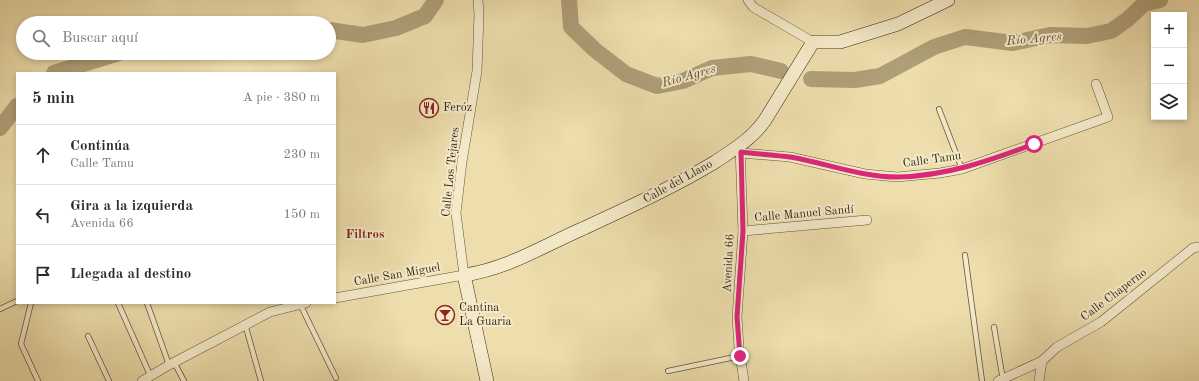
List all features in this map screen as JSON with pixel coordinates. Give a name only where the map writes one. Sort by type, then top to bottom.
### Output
[{"type":"main road","points":[[813,42],[840,42],[898,24],[948,0]]},
{"type":"main road","name":"Calle del Llano","points":[[464,275],[484,272],[515,261],[642,202],[740,149],[757,132],[801,59],[813,42]]},
{"type":"main road","points":[[464,275],[487,381]]},
{"type":"street","name":"Calle Los Tejares","points":[[464,275],[456,213],[462,162],[477,71],[478,0]]},
{"type":"street","points":[[748,0],[753,7],[813,42]]},
{"type":"street","name":"Calle Tamu","points":[[740,149],[790,157],[865,174],[897,177],[940,173],[962,169],[1108,117],[1096,84]]},
{"type":"street","name":"Avenida 66","points":[[740,149],[743,231],[737,317],[740,356],[744,381]]},
{"type":"street","name":"Calle Manuel Sandí","points":[[743,231],[867,220]]},
{"type":"street","name":"Calle Chaperno","points":[[1000,380],[1042,361],[1057,347],[1101,322],[1193,248],[1199,247]]},
{"type":"street","name":"Calle San Miguel","points":[[336,298],[464,275]]},
{"type":"street","points":[[142,381],[171,363],[270,312],[287,305],[303,304]]},
{"type":"street","points":[[1039,381],[1042,361]]},
{"type":"lane","points":[[939,109],[962,169]]},
{"type":"lane","points":[[965,255],[982,381]]},
{"type":"lane","points":[[0,309],[16,301]]},
{"type":"lane","points":[[31,304],[21,344],[38,381]]},
{"type":"lane","points":[[118,304],[150,375]]},
{"type":"lane","points":[[147,304],[171,363],[184,381]]},
{"type":"lane","points":[[303,304],[336,378]]},
{"type":"lane","points":[[245,324],[261,381]]},
{"type":"lane","points":[[994,327],[1000,380]]},
{"type":"lane","points":[[88,336],[109,381]]},
{"type":"lane","points":[[668,371],[740,356]]},
{"type":"waterway","name":"Río Agres","points":[[336,31],[363,35],[396,28],[425,16],[436,0]]},
{"type":"waterway","name":"Río Agres","points":[[569,0],[571,27],[595,50],[626,74],[657,86],[683,81],[712,68],[751,64],[781,71]]},
{"type":"waterway","name":"Río Agres","points":[[811,79],[855,80],[880,76],[934,47],[965,37],[1013,43],[1050,35],[1087,36],[1111,31],[1128,19],[1144,4],[1160,0]]},
{"type":"waterway","name":"Río Agres","points":[[57,72],[96,60]]},
{"type":"waterway","name":"Río Agres","points":[[0,128],[16,107]]},
{"type":"place","name":"Feróz","points":[[429,108]]},
{"type":"place","name":"Cantina La Guaria","points":[[445,315]]},
{"type":"district","name":"Filtros","points":[[365,234]]},
{"type":"route","points":[[740,356],[737,317],[741,282],[743,231],[741,152],[790,157],[865,174],[897,177],[940,173],[962,169],[1034,144]]}]
